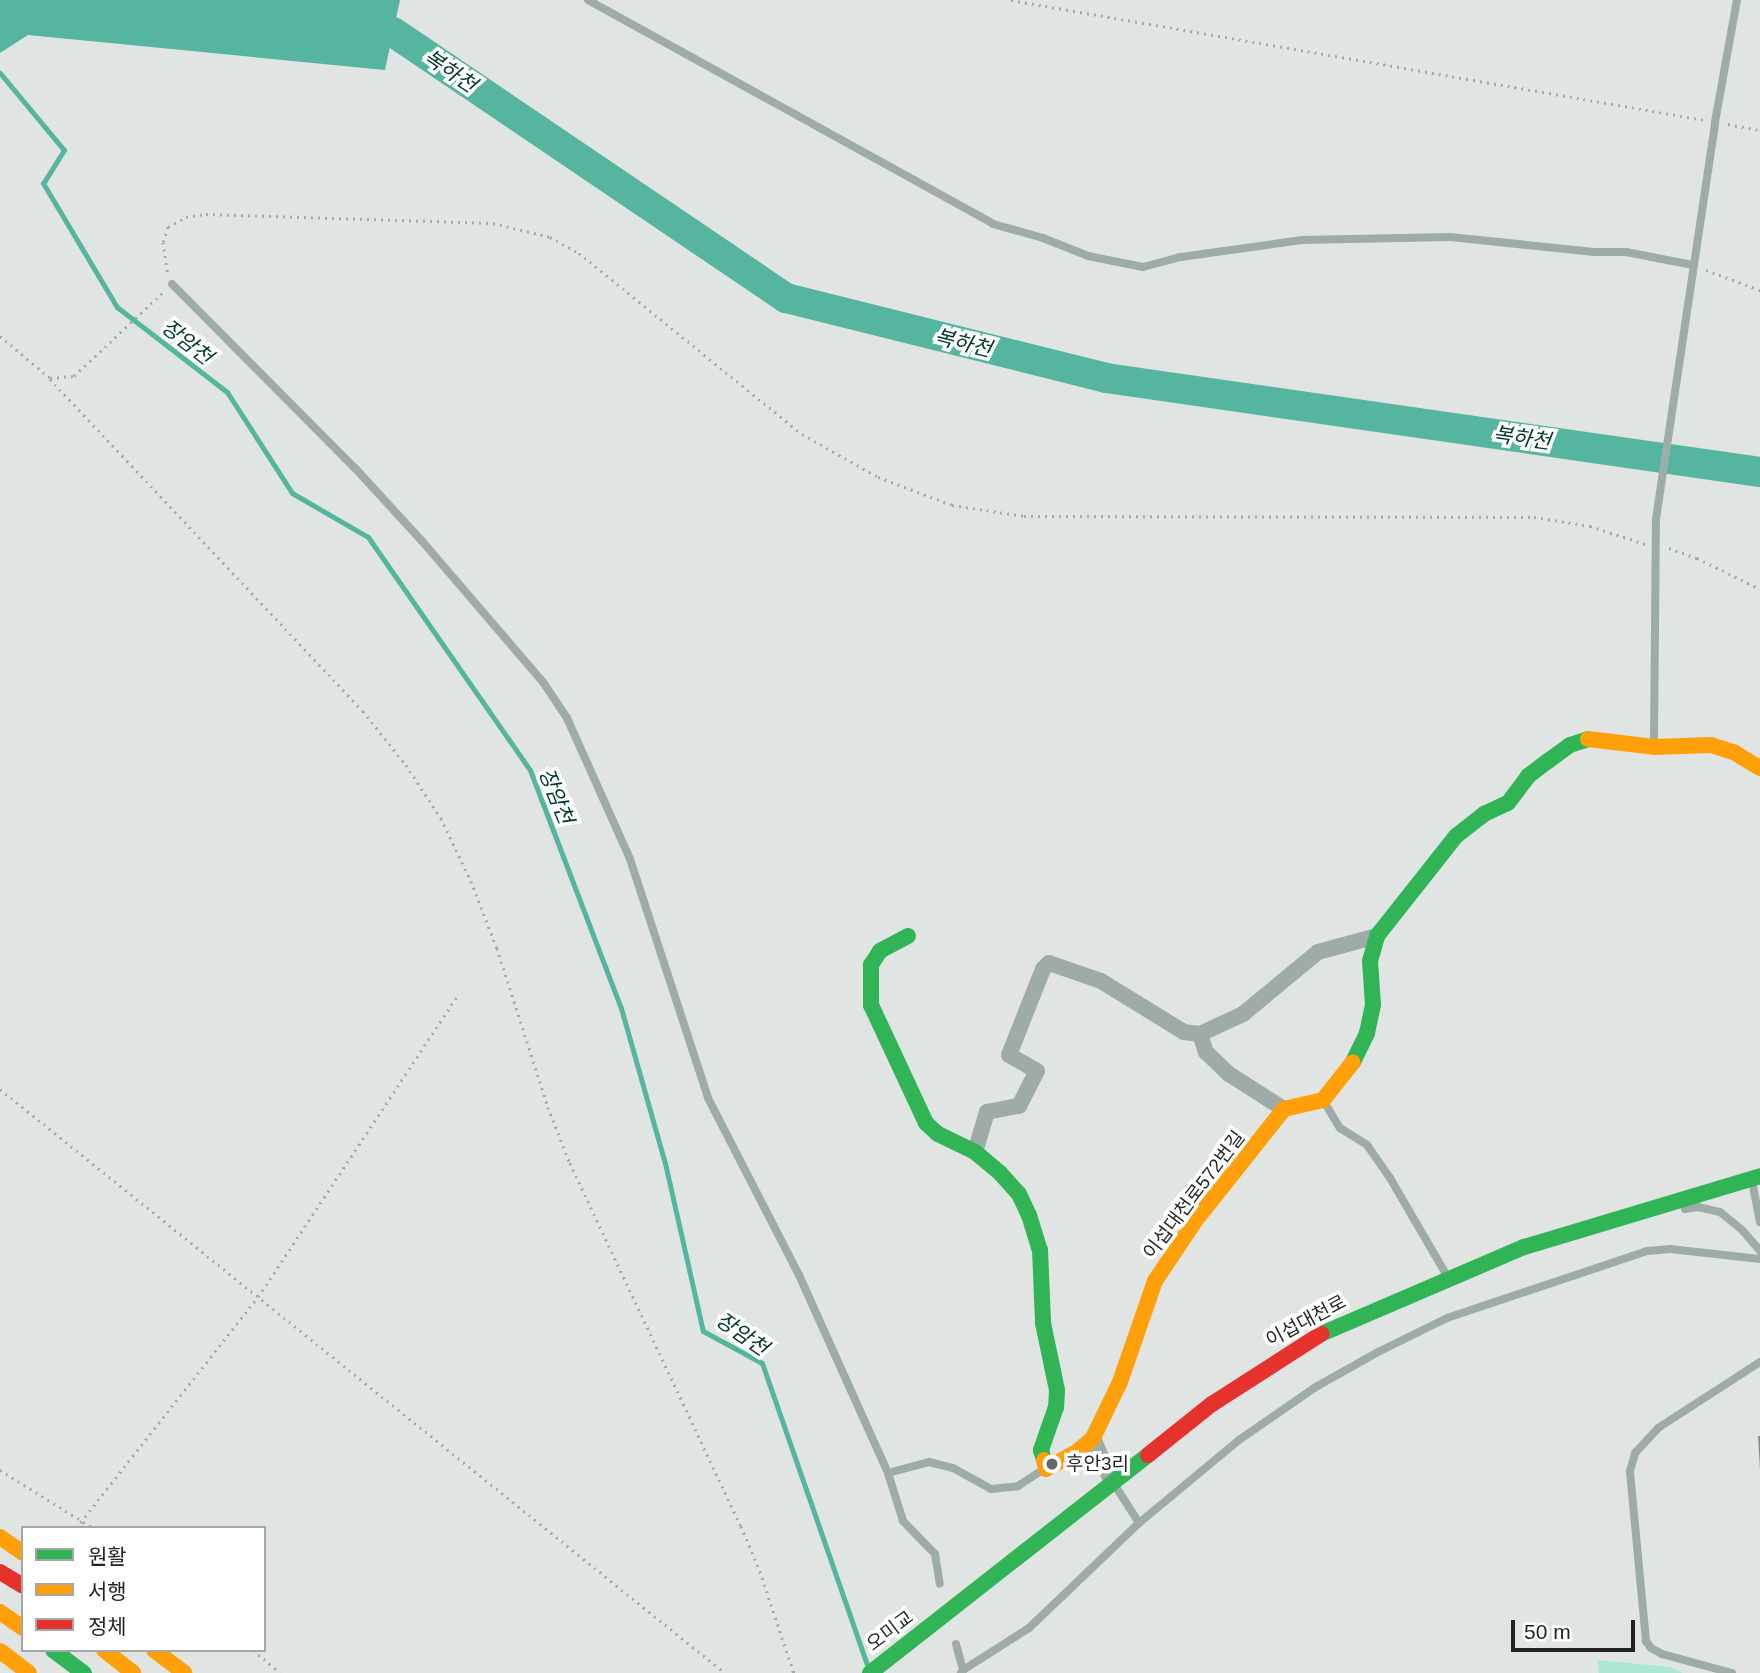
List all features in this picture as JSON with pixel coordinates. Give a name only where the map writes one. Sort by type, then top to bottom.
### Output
[{"type":"main road","points":[[1284,1109],[1323,1100],[1351,1065],[1367,1033],[1373,1005],[1370,961],[1377,936],[1456,836],[1484,814],[1508,803],[1528,776],[1570,745],[1589,739],[1654,747],[1711,745],[1735,753],[1760,768]]},
{"type":"main road","points":[[908,936],[880,951],[871,965],[871,1005],[926,1123],[938,1134],[975,1152],[1019,1194],[1040,1250],[1044,1323],[1057,1390],[1056,1407],[1041,1450],[1046,1469]]},
{"type":"main road","name":"이섭대천로572번길","points":[[1046,1469],[1093,1438],[1120,1382],[1155,1281],[1195,1221],[1284,1109]]},
{"type":"main road","name":"이섭대천로","points":[[936,1622],[1111,1480],[1212,1404],[1315,1336],[1524,1247],[1756,1177]]},
{"type":"main road","points":[[0,1537],[21,1552]]},
{"type":"main road","points":[[0,1572],[21,1585]]},
{"type":"main road","points":[[0,1612],[21,1627]]},
{"type":"main road","name":"오미교","points":[[870,1673],[936,1622]]},
{"type":"main road","points":[[0,1651],[29,1673]]},
{"type":"main road","points":[[56,1652],[84,1673]]},
{"type":"main road","points":[[107,1652],[133,1673]]},
{"type":"main road","points":[[157,1652],[184,1673]]},
{"type":"street","points":[[975,1152],[987,1112],[1019,1106],[1037,1071],[1009,1055],[1043,969],[1049,963],[1101,981],[1184,1032],[1200,1034],[1243,1014],[1318,952],[1377,936]]},
{"type":"street","points":[[1200,1034],[1206,1052],[1229,1074],[1284,1109]]},
{"type":"street","points":[[1093,1438],[1111,1480]]},
{"type":"lane","points":[[588,0],[993,224],[1043,238],[1088,256],[1143,267],[1181,257],[1302,240],[1450,237],[1594,252],[1626,252],[1693,265]]},
{"type":"lane","points":[[1654,747],[1656,519],[1715,122],[1737,0]]},
{"type":"lane","points":[[172,284],[355,468],[422,541],[542,682],[567,718],[630,859],[708,1098],[799,1275],[888,1473],[903,1521],[935,1554],[940,1584]]},
{"type":"lane","points":[[1323,1100],[1340,1128],[1367,1145],[1390,1178],[1448,1279]]},
{"type":"lane","points":[[1756,1177],[1760,1222]]},
{"type":"lane","points":[[1626,1215],[1698,1207],[1720,1212],[1742,1230],[1760,1251]]},
{"type":"lane","points":[[956,1644],[962,1671],[1029,1628],[1139,1523],[1275,1413],[1345,1369],[1447,1318],[1647,1251],[1671,1250],[1760,1259]]},
{"type":"lane","points":[[1732,1673],[1662,1654],[1651,1648],[1646,1641],[1630,1471],[1635,1453],[1658,1428],[1760,1362]]},
{"type":"lane","points":[[888,1473],[929,1462],[953,1468],[991,1489],[1018,1486],[1046,1469]]},
{"type":"lane","points":[[1111,1480],[1139,1523]]},
{"type":"path","points":[[1011,0],[1760,130]]},
{"type":"path","points":[[50,378],[74,376],[172,284],[164,262],[163,242],[167,227],[186,217],[239,215],[493,223],[550,237],[579,253],[802,434],[877,477],[952,505],[1024,516],[1534,517],[1590,526],[1656,547],[1675,549],[1760,589]]},
{"type":"path","points":[[1693,265],[1760,290]]},
{"type":"path","points":[[0,336],[50,378],[363,711],[407,765],[441,818],[471,881],[497,948],[548,1107],[570,1163],[741,1526],[760,1571],[794,1673]]},
{"type":"path","points":[[78,1526],[258,1297],[456,998]]},
{"type":"path","points":[[0,1089],[725,1673]]},
{"type":"path","points":[[0,1470],[90,1526]]},
{"type":"path","points":[[255,1652],[280,1673]]},
{"type":"shaded area","points":[[0,0],[400,0],[385,70],[28,35],[0,53]]},
{"type":"shaded area","points":[[1597,1660],[1670,1667],[1683,1673],[1599,1673]]},
{"type":"building","points":[[1758,1436],[1760,1436],[1760,1470]]},
{"type":"waterway","name":"복하천","points":[[354,24],[393,32],[786,298],[1106,378],[1760,472]]},
{"type":"waterway","name":"장암천","points":[[0,73],[64,150],[43,183],[117,307],[227,392],[292,493],[368,537],[530,770],[621,1008],[665,1163],[703,1331],[762,1363],[868,1667]]},
{"type":"traffic: fast","points":[[1353,1062],[1367,1033],[1373,1005],[1370,961],[1377,936],[1456,836],[1484,814],[1508,803],[1528,776],[1548,761],[1570,745],[1588,739]]},
{"type":"traffic: fast","points":[[908,936],[880,951],[871,965],[871,1005],[926,1123],[938,1134],[975,1152],[1000,1173],[1019,1194],[1029,1215],[1040,1250],[1043,1323],[1057,1390],[1056,1407],[1041,1450],[1044,1460]]},
{"type":"traffic: fast","points":[[1321,1334],[1524,1247],[1760,1176]]},
{"type":"traffic: fast","points":[[870,1673],[1148,1455]]},
{"type":"traffic: fast","points":[[56,1652],[84,1673]]},
{"type":"traffic: slow","points":[[1588,739],[1654,747],[1711,745],[1735,753],[1760,768]]},
{"type":"traffic: slow","points":[[1044,1460],[1046,1469],[1078,1451],[1093,1438],[1120,1382],[1155,1281],[1195,1221],[1284,1109],[1323,1100],[1353,1062]]},
{"type":"traffic: slow","points":[[0,1537],[21,1552]]},
{"type":"traffic: slow","points":[[0,1612],[21,1627]]},
{"type":"traffic: slow","points":[[0,1651],[29,1673]]},
{"type":"traffic: slow","points":[[107,1652],[133,1673]]},
{"type":"traffic: slow","points":[[157,1652],[184,1673]]},
{"type":"traffic: jam","points":[[1148,1455],[1212,1404],[1321,1334]]},
{"type":"traffic: jam","points":[[0,1572],[21,1585]]},
{"type":"place","name":"후안3리","points":[[1052,1464]]}]
